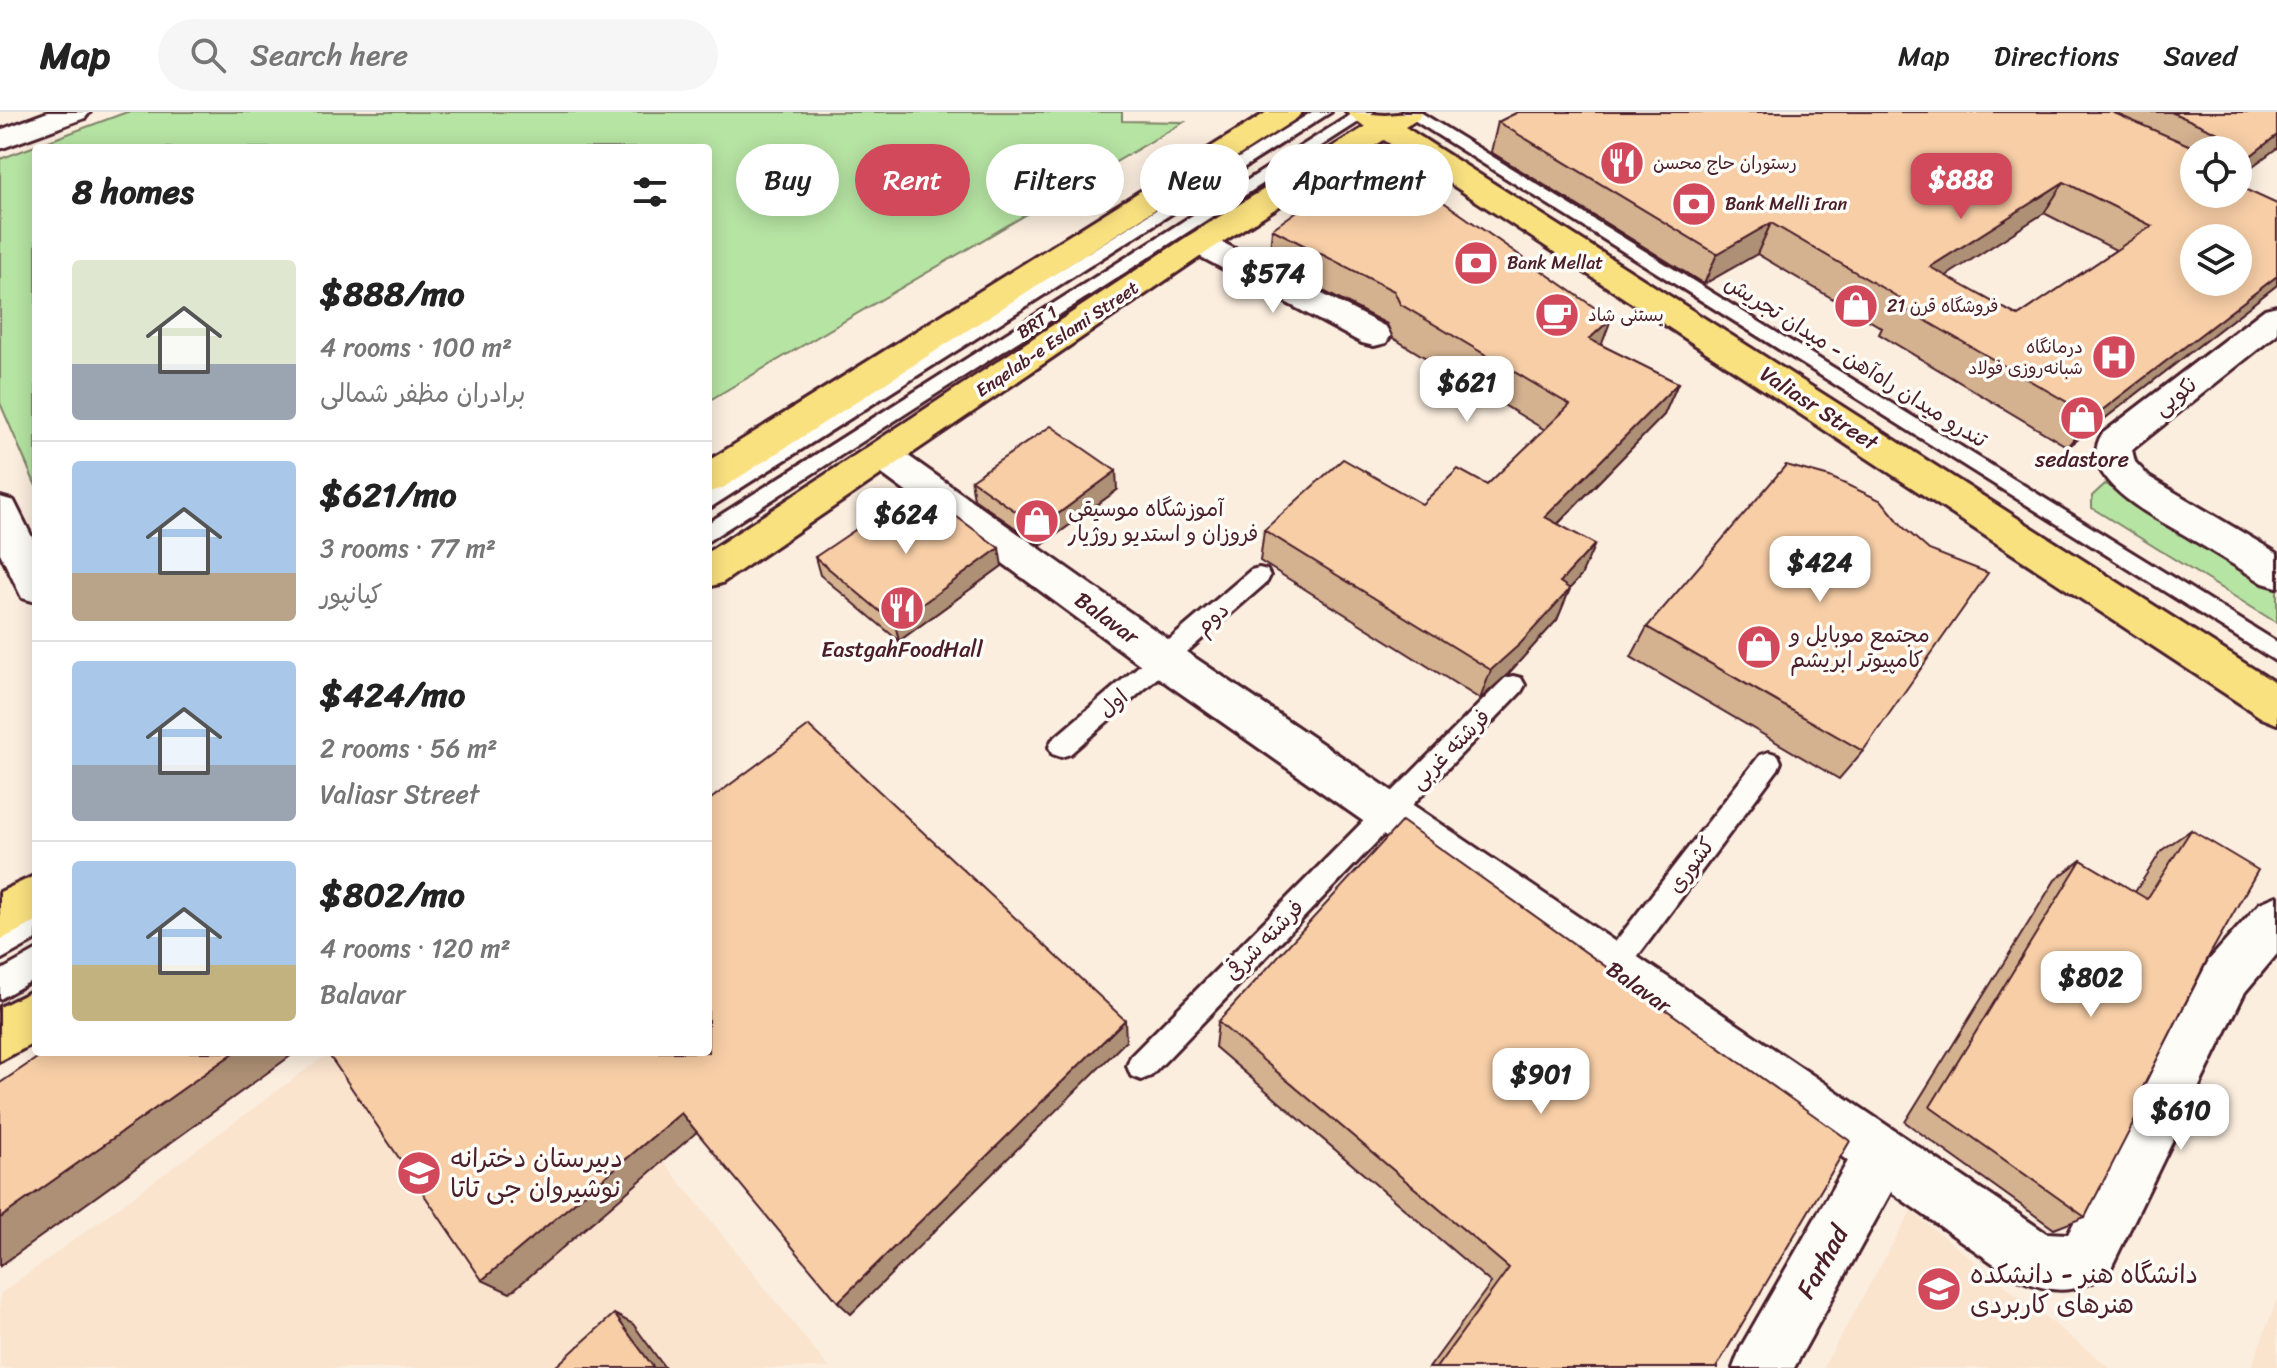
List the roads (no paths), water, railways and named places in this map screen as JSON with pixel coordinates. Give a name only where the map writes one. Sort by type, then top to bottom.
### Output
[{"type":"main road","points":[[712,476],[1287,112]]},
{"type":"main road","name":"Enqelab-e Eslami Street","points":[[712,569],[884,457],[1386,115]]},
{"type":"main road","name":"Valiasr Street","points":[[1386,115],[2277,706]]},
{"type":"main road","points":[[0,918],[32,898]]},
{"type":"main road","points":[[0,1036],[32,1016]]},
{"type":"street","points":[[0,140],[75,112]]},
{"type":"street","points":[[1199,243],[1374,335]]},
{"type":"street","name":"نکویی","points":[[2277,317],[2115,443],[2112,452],[2115,461],[2136,487],[2277,572]]},
{"type":"street","name":"Balavar","points":[[884,457],[1386,814],[2033,1257],[2054,1264],[2074,1263],[2088,1254],[2227,976],[2277,918]]},
{"type":"street","points":[[0,511],[32,579]]},
{"type":"street","name":"Farhad","points":[[1762,1368],[1882,1155]]},
{"type":"lane","name":"BRT 1","points":[[712,498],[1323,112]]},
{"type":"lane","name":"BRT 1","points":[[712,531],[1386,115]]},
{"type":"lane","name":"تندرو میدان راه‌آهن - میدان تجریش","points":[[1386,115],[2277,653]]},
{"type":"lane","name":"دوم","points":[[1164,659],[1259,576]]},
{"type":"lane","name":"اول","points":[[1061,747],[1164,659]]},
{"type":"lane","name":"فرشته غربی","points":[[1386,814],[1513,685]]},
{"type":"lane","name":"کشوری","points":[[1612,968],[1769,762]]},
{"type":"lane","name":"فرشته شرقی","points":[[1141,1066],[1386,814]]},
{"type":"lane","points":[[0,948],[32,928]]},
{"type":"lane","points":[[0,986],[32,966]]},
{"type":"place","name":"رستوران حاج محسن","points":[[1622,163]]},
{"type":"place","name":"Bank Melli Iran","points":[[1694,204]]},
{"type":"place","name":"Bank Mellat","points":[[1476,263]]},
{"type":"place","name":"فروشگاه قرن 21","points":[[1856,306]]},
{"type":"place","name":"بستنی شاد","points":[[1557,315]]},
{"type":"place","name":"درمانگاه شبانه‌روزی فولاد","points":[[2114,357]]},
{"type":"place","name":"sedastore","points":[[2082,418]]},
{"type":"place","name":"آموزشگاه موسیقی فروزان و استدیو روژیار","points":[[1037,521]]},
{"type":"place","name":"EastgahFoodHall","points":[[902,608]]},
{"type":"place","name":"مجتمع موبایل و کامپیوتر ابریشم","points":[[1759,647]]},
{"type":"place","name":"دبیرستان دخترانه نوشیروان جی تاتا","points":[[419,1173]]},
{"type":"place","name":"دانشگاه هنر - دانشکده هنرهای کاربردی","points":[[1939,1289]]}]
